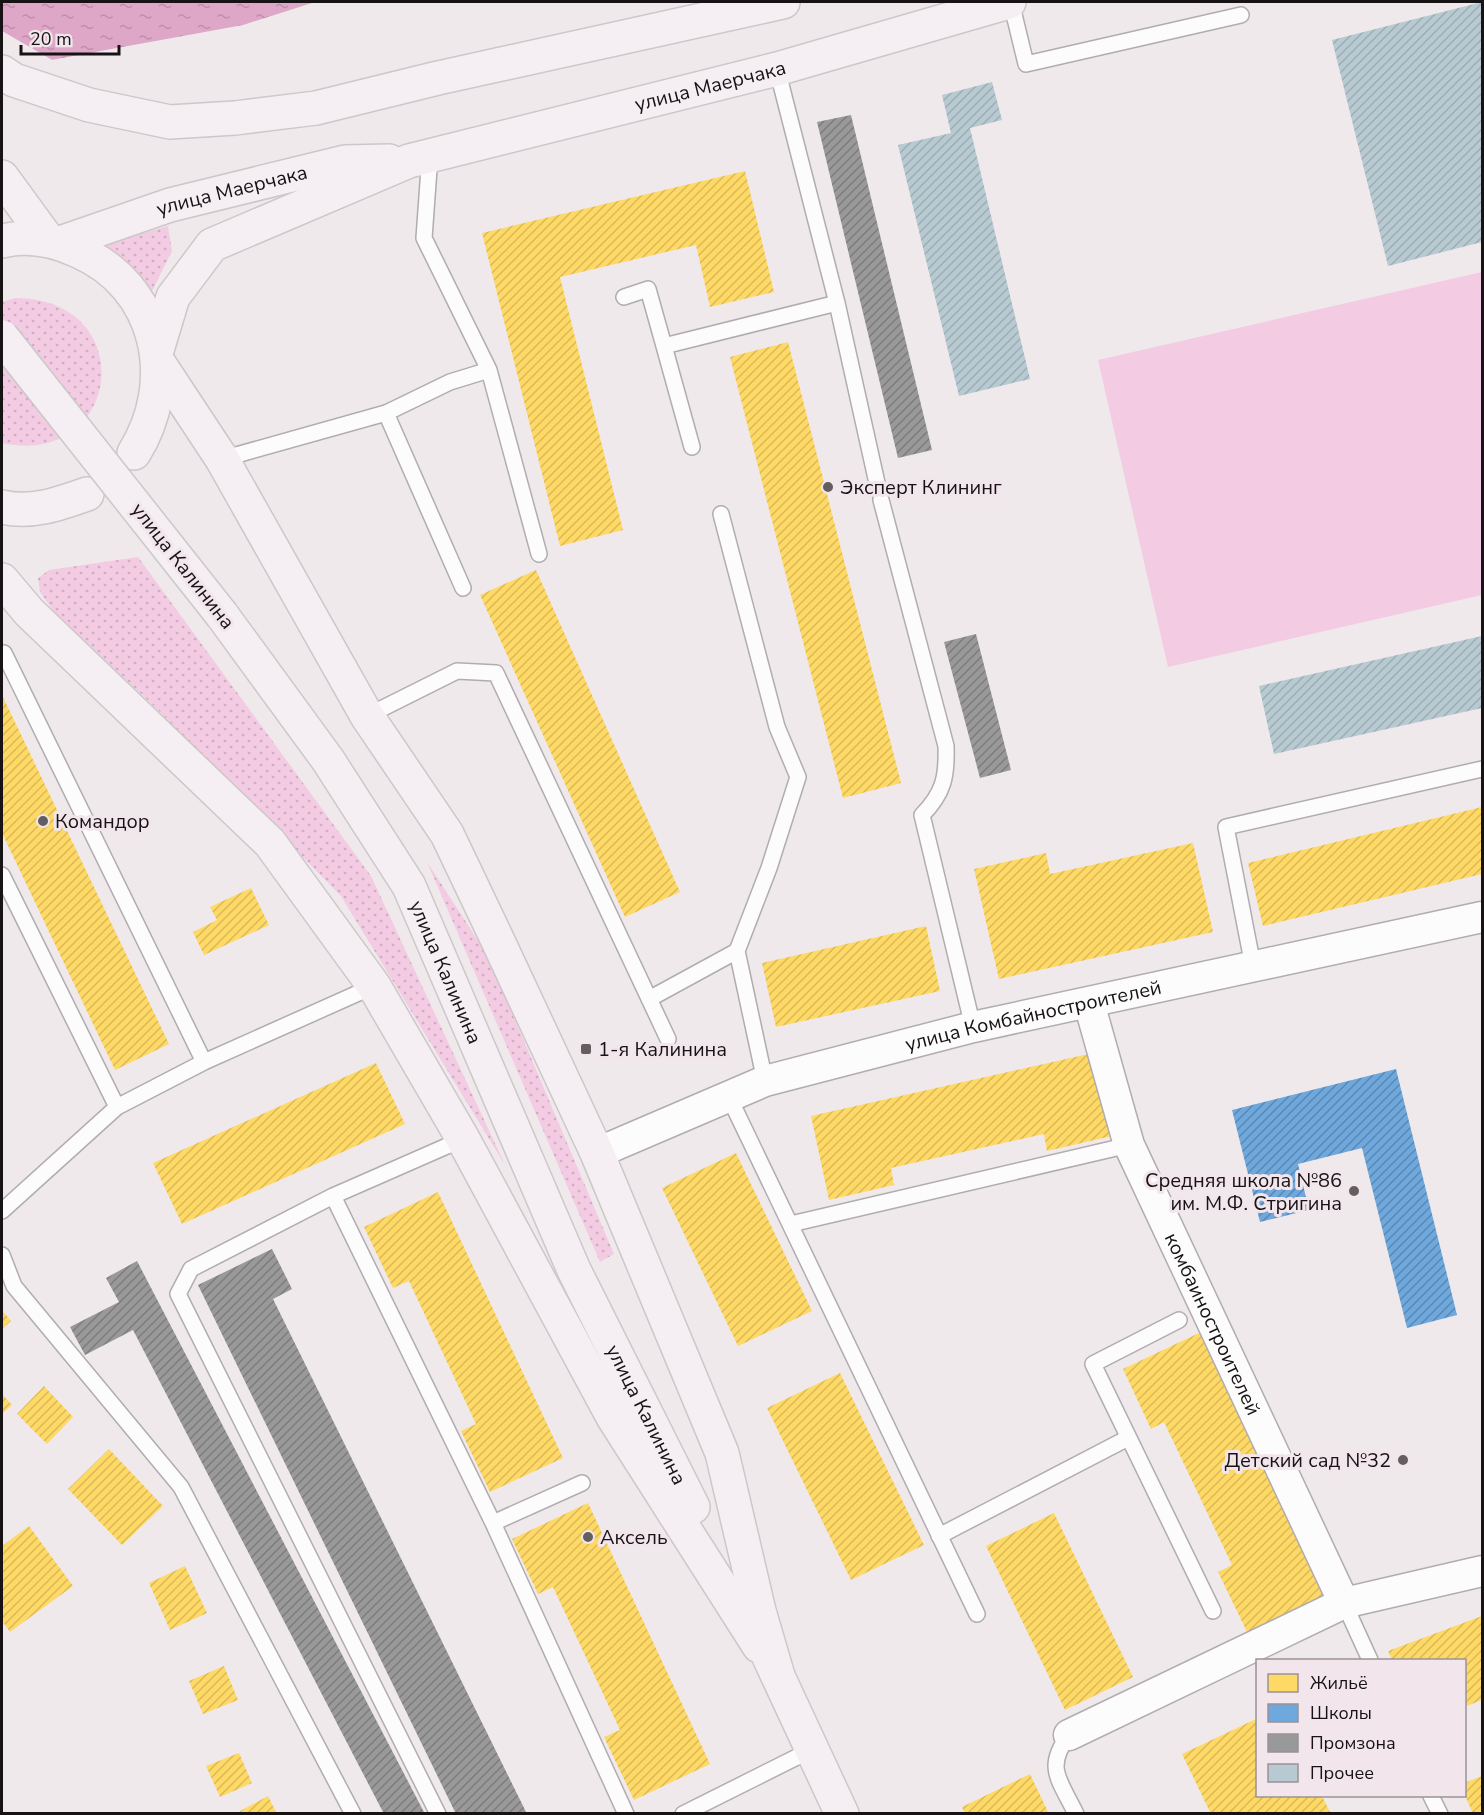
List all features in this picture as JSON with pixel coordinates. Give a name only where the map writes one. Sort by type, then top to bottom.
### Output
[{"type":"main road","points":[[2,72],[14,80],[89,105],[170,122],[316,108],[438,78],[783,2]]},
{"type":"main road","name":"улица Маерчака","points":[[158,356],[173,297],[212,245],[420,158],[777,69],[1010,2]]},
{"type":"main road","name":"улица Маерчака","points":[[54,242],[170,204],[345,162],[420,158]]},
{"type":"main road","points":[[2,177],[54,242]]},
{"type":"main road","points":[[2,241],[12,238],[54,242],[95,258],[124,282],[145,314],[158,356],[156,401],[143,438],[134,453]]},
{"type":"main road","name":"улица Калинина","points":[[2,337],[222,615],[328,760],[409,886],[574,1270],[778,1676],[842,1814]]},
{"type":"main road","name":"улица Калинина","points":[[158,356],[222,459],[367,716],[447,834],[597,1154],[722,1453],[759,1611],[778,1676]]},
{"type":"main road","points":[[2,507],[13,509],[51,507],[87,494]]},
{"type":"main road","name":"улица Калинина","points":[[2,580],[45,628],[270,843],[374,986],[463,1139],[614,1417],[778,1676]]},
{"type":"street","name":"улица Комбайностроителей","points":[[597,1154],[765,1081],[973,1027],[1482,917]]},
{"type":"street","name":"комбаиностроителей","points":[[1089,1003],[1129,1145],[1344,1604]]},
{"type":"street","points":[[1069,1735],[1344,1604],[1482,1571]]},
{"type":"lane","points":[[1010,2],[1026,64],[1241,15]]},
{"type":"lane","points":[[777,69],[837,303],[880,496],[946,746],[947,768],[938,799],[922,815],[973,1027]]},
{"type":"lane","points":[[420,158],[424,238],[489,370],[539,554]]},
{"type":"lane","points":[[624,297],[648,289],[692,447]]},
{"type":"lane","points":[[664,346],[837,303]]},
{"type":"lane","points":[[222,459],[386,413],[450,382],[489,370]]},
{"type":"lane","points":[[386,413],[463,588]]},
{"type":"lane","points":[[721,514],[777,727],[798,777],[769,868],[737,951],[765,1081]]},
{"type":"lane","points":[[4,653],[204,1062]]},
{"type":"lane","points":[[367,716],[457,671],[496,673],[668,1039]]},
{"type":"lane","points":[[1253,966],[1226,827],[1482,769]]},
{"type":"lane","points":[[2,875],[117,1107]]},
{"type":"lane","points":[[649,999],[737,951]]},
{"type":"lane","points":[[2,1211],[117,1107],[204,1062],[374,986]]},
{"type":"lane","points":[[729,1096],[978,1614]]},
{"type":"lane","points":[[438,1814],[178,1294],[191,1269],[333,1196],[463,1139]]},
{"type":"lane","points":[[791,1224],[1129,1145]]},
{"type":"lane","points":[[333,1196],[493,1523],[626,1814]]},
{"type":"lane","points":[[2,1255],[14,1286],[182,1487],[353,1814]]},
{"type":"lane","points":[[1179,1320],[1093,1364],[1213,1611]]},
{"type":"lane","points":[[939,1536],[1128,1438]]},
{"type":"lane","points":[[493,1523],[582,1483]]},
{"type":"lane","points":[[1344,1604],[1370,1659]]},
{"type":"lane","points":[[1069,1735],[1057,1751],[1054,1768],[1076,1814]]},
{"type":"lane","points":[[683,1814],[813,1749]]},
{"type":"lane","points":[[1432,1797],[1440,1814]]},
{"type":"shaded area","points":[[168,226],[172,251],[151,293],[122,259],[102,245]]},
{"type":"shaded area","points":[[1482,272],[1482,595],[1168,667],[1098,360]]},
{"type":"shaded area","points":[[15,298],[56,306],[84,325],[99,351],[101,381],[92,409],[72,431],[42,444],[2,443],[2,302]]},
{"type":"shaded area","points":[[138,557],[371,876],[505,1165],[341,896],[158,710],[55,613],[40,592],[38,578],[49,570]]},
{"type":"shaded area","points":[[427,862],[488,956],[614,1254],[600,1262]]},
{"type":"water","points":[[2,2],[315,2],[243,25],[2,69]]},
{"type":"pier","points":[[2,31],[54,61],[57,62],[2,72]]},
{"type":"building: Жильё","points":[[745,171],[774,292],[710,307],[696,245],[560,277],[623,530],[560,546],[482,233]]},
{"type":"building: Жильё","points":[[788,342],[901,783],[843,798],[730,357]]},
{"type":"building: Жильё","points":[[536,570],[680,892],[625,917],[480,595]]},
{"type":"building: Жильё","points":[[2,695],[169,1044],[115,1070],[2,833]]},
{"type":"building: Жильё","points":[[1482,807],[1482,874],[1263,926],[1248,863]]},
{"type":"building: Жильё","points":[[1193,843],[1213,932],[999,979],[974,869],[1046,853],[1050,874]]},
{"type":"building: Жильё","points":[[251,888],[269,925],[204,955],[193,932],[217,920],[210,907]]},
{"type":"building: Жильё","points":[[926,926],[940,991],[776,1027],[762,963]]},
{"type":"building: Жильё","points":[[1093,1053],[1112,1136],[1047,1151],[1044,1134],[891,1168],[894,1185],[829,1200],[811,1116]]},
{"type":"building: Жильё","points":[[376,1063],[405,1124],[182,1224],[153,1163]]},
{"type":"building: Жильё","points":[[736,1153],[812,1311],[738,1346],[662,1188]]},
{"type":"building: Жильё","points":[[438,1192],[563,1458],[490,1492],[461,1431],[476,1424],[409,1281],[393,1288],[364,1227]]},
{"type":"building: Жильё","points":[[2,1310],[11,1321],[2,1329]]},
{"type":"building: Жильё","points":[[1201,1332],[1326,1598],[1248,1634],[1218,1572],[1232,1565],[1164,1422],[1151,1429],[1123,1369]]},
{"type":"building: Жильё","points":[[840,1373],[924,1545],[851,1580],[767,1408]]},
{"type":"building: Жильё","points":[[44,1386],[73,1417],[47,1444],[17,1414]]},
{"type":"building: Жильё","points":[[2,1394],[12,1405],[2,1414]]},
{"type":"building: Жильё","points":[[109,1449],[163,1506],[122,1545],[68,1489]]},
{"type":"building: Жильё","points":[[588,1503],[710,1764],[634,1800],[604,1737],[620,1730],[553,1587],[538,1594],[512,1539]]},
{"type":"building: Жильё","points":[[1054,1513],[1133,1677],[1065,1710],[986,1546]]},
{"type":"building: Жильё","points":[[29,1526],[73,1586],[10,1632],[2,1621],[2,1546]]},
{"type":"building: Жильё","points":[[185,1566],[207,1613],[170,1630],[149,1583]]},
{"type":"building: Жильё","points":[[1482,1616],[1482,1700],[1466,1706],[1466,1659],[1392,1659],[1388,1651]]},
{"type":"building: Жильё","points":[[224,1666],[238,1700],[203,1714],[189,1681]]},
{"type":"building: Жильё","points":[[1256,1719],[1256,1797],[1322,1797],[1331,1814],[1211,1814],[1182,1754]]},
{"type":"building: Жильё","points":[[239,1753],[252,1783],[220,1797],[206,1766]]},
{"type":"building: Жильё","points":[[1030,1774],[1049,1814],[965,1814],[962,1807]]},
{"type":"building: Жильё","points":[[1482,1776],[1482,1814],[1473,1814],[1466,1797],[1466,1782]]},
{"type":"building: Жильё","points":[[268,1796],[277,1814],[241,1814],[240,1811]]},
{"type":"building: Школы","points":[[1396,1069],[1457,1315],[1407,1328],[1362,1148],[1298,1164],[1309,1210],[1260,1222],[1232,1110]]},
{"type":"building: Промзона","points":[[851,115],[932,450],[898,458],[817,122]]},
{"type":"building: Промзона","points":[[976,634],[1011,770],[980,778],[944,642]]},
{"type":"building: Промзона","points":[[272,1249],[292,1289],[273,1299],[527,1814],[456,1814],[198,1285]]},
{"type":"building: Промзона","points":[[137,1261],[425,1814],[384,1814],[133,1330],[85,1355],[70,1327],[119,1302],[106,1278]]},
{"type":"building: Прочее","points":[[1482,2],[1482,242],[1388,266],[1332,40]]},
{"type":"building: Прочее","points":[[992,82],[1002,120],[970,128],[1030,379],[959,396],[898,145],[951,133],[942,95]]},
{"type":"building: Прочее","points":[[1482,636],[1482,708],[1274,754],[1259,686]]},
{"type":"place","name":"Эксперт Клининг","points":[[828,487]]},
{"type":"place","name":"Командор","points":[[43,821]]},
{"type":"place","name":"1-я Калинина","points":[[586,1049]]},
{"type":"place","name":"Средняя школа №86 им. М.Ф. Стригина","points":[[1354,1191]]},
{"type":"place","name":"Детский сад №32","points":[[1403,1460]]},
{"type":"place","name":"Аксель","points":[[588,1537]]}]
